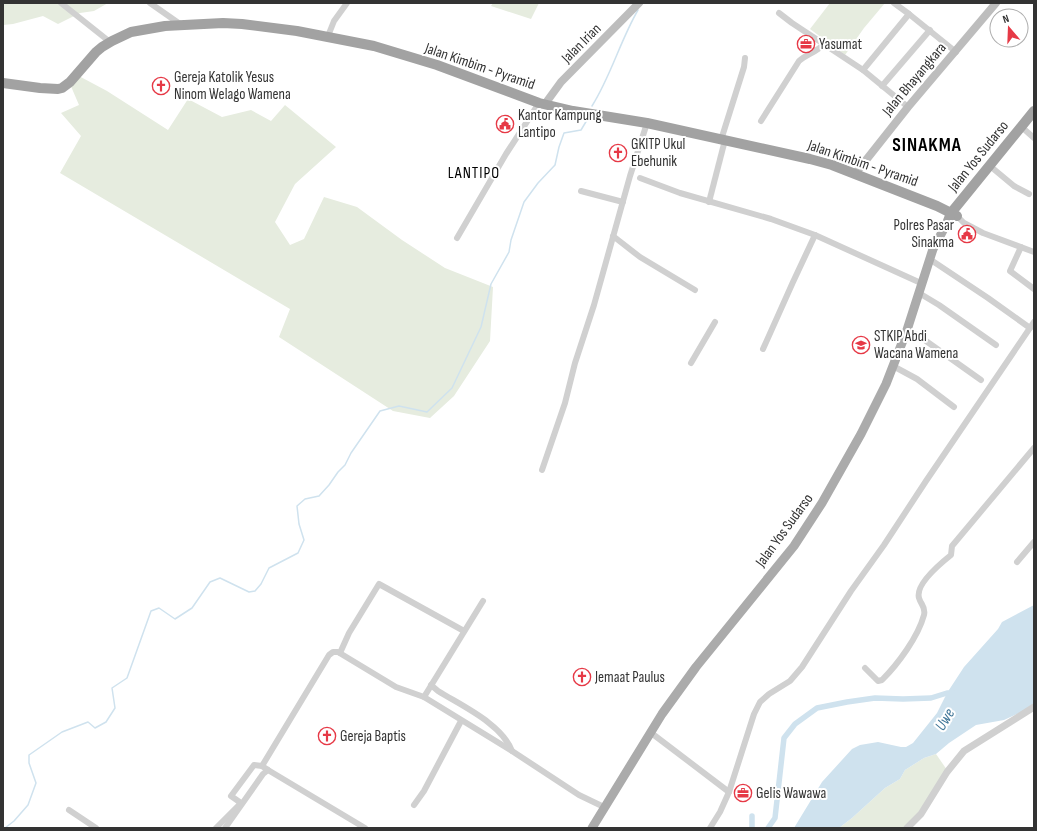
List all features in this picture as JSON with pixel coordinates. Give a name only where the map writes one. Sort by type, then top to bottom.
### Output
[{"type":"highway","name":"Jalan Kimbim - Pyramid","points":[[3,83],[52,89],[62,88],[74,78],[96,52],[110,42],[131,32],[158,27],[180,24],[242,24],[297,31],[374,46],[437,65],[542,103],[574,111],[647,123],[832,165],[937,206],[952,217]]},
{"type":"highway","name":"Jalan Yos Sudarso","points":[[952,217],[1034,111]]},
{"type":"highway","name":"Jalan Yos Sudarso","points":[[992,167],[1034,118]]},
{"type":"main road","name":"Jalan Irian","points":[[542,103],[639,3]]},
{"type":"main road","name":"Jalan Bhayangkara","points":[[855,174],[908,107],[996,3]]},
{"type":"main road","name":"Jalan Yos Sudarso","points":[[592,828],[650,732],[696,667],[808,526],[822,503],[861,434],[893,366],[907,330],[936,243],[952,217]]},
{"type":"street","points":[[61,3],[110,42]]},
{"type":"street","points":[[150,3],[180,24]]},
{"type":"street","points":[[328,36],[334,21],[347,3]]},
{"type":"street","points":[[894,3],[910,14],[956,52]]},
{"type":"street","points":[[779,13],[863,70],[908,107]]},
{"type":"street","points":[[863,70],[910,14]]},
{"type":"street","points":[[882,86],[930,30]]},
{"type":"street","points":[[760,121],[799,61],[819,50],[824,44]]},
{"type":"street","points":[[710,202],[723,140],[744,67],[745,58]]},
{"type":"street","points":[[457,238],[506,154],[542,103]]},
{"type":"street","points":[[542,470],[565,403],[575,363],[594,305],[647,123]]},
{"type":"street","points":[[1025,130],[1034,138]]},
{"type":"street","points":[[992,167],[1014,186],[1029,194]]},
{"type":"street","points":[[640,178],[680,193],[771,219],[815,235],[923,284]]},
{"type":"street","points":[[581,191],[623,202]]},
{"type":"street","points":[[952,217],[983,232],[1034,252]]},
{"type":"street","points":[[763,349],[815,235]]},
{"type":"street","points":[[614,236],[640,257],[695,290]]},
{"type":"street","points":[[1020,247],[1010,271],[1034,289]]},
{"type":"street","points":[[710,828],[720,812],[729,792],[752,720],[760,702],[790,680],[802,667],[851,591],[884,546],[926,481],[1032,325],[931,260]]},
{"type":"street","points":[[919,293],[940,305],[996,346]]},
{"type":"street","points":[[691,363],[715,322]]},
{"type":"street","points":[[907,330],[919,336],[981,380]]},
{"type":"street","points":[[893,366],[917,379],[954,407]]},
{"type":"street","points":[[865,668],[878,681],[882,680],[900,660],[916,636],[924,617],[925,610],[919,599],[918,592],[923,584],[936,567],[951,555],[952,546],[1034,448]]},
{"type":"street","points":[[1017,562],[1034,542]]},
{"type":"street","points":[[340,653],[349,633],[379,584],[464,631]]},
{"type":"street","points":[[424,697],[483,602]]},
{"type":"street","points":[[262,766],[329,655],[333,652],[340,653],[396,687],[424,697],[512,751],[579,795],[604,807]]},
{"type":"street","points":[[431,685],[438,692],[494,727],[505,739],[512,751]]},
{"type":"street","points":[[907,828],[921,814],[947,772],[964,751],[1034,707]]},
{"type":"street","points":[[414,805],[424,792],[461,721]]},
{"type":"street","points":[[650,732],[729,792]]},
{"type":"street","points":[[216,828],[241,802],[230,796],[254,765],[262,766],[365,828]]},
{"type":"street","points":[[225,828],[263,774],[268,770]]},
{"type":"street","points":[[69,810],[96,828]]},
{"type":"shaded area","points":[[3,3],[108,3],[94,11],[80,13],[58,24],[43,16],[13,24],[3,25]]},
{"type":"shaded area","points":[[493,3],[539,3],[531,19],[491,6]]},
{"type":"shaded area","points":[[830,3],[885,3],[864,28],[845,55],[810,29]]},
{"type":"shaded area","points":[[77,75],[107,91],[168,130],[188,99],[222,117],[251,110],[271,121],[285,105],[336,147],[295,184],[275,222],[290,245],[304,239],[324,197],[357,207],[402,240],[445,268],[493,287],[490,341],[454,396],[430,418],[393,411],[279,337],[290,309],[60,173],[81,136],[61,113],[79,105],[70,84]]},
{"type":"shaded area","points":[[936,754],[947,770],[908,828],[839,828],[885,788],[900,779],[905,770],[924,758]]},
{"type":"water","name":"Uwe","points":[[1034,605],[1034,706],[1004,720],[976,725],[949,743],[936,754],[924,758],[905,770],[900,779],[885,788],[839,828],[794,828],[822,782],[852,749],[860,745],[878,742],[901,747],[906,747],[913,743],[937,713],[947,693],[964,667],[998,629],[1002,622]]},
{"type":"waterway","points":[[592,106],[605,83],[638,10]]},
{"type":"waterway","points":[[5,828],[14,821],[28,805],[36,783],[29,763],[29,755],[62,732],[88,722],[95,728],[106,722],[115,708],[112,688],[127,678],[151,611],[159,608],[175,619],[192,608],[210,582],[220,578],[249,592],[255,591],[261,584],[269,568],[298,553],[304,540],[299,524],[297,506],[305,499],[319,496],[329,485],[345,465],[351,453],[380,411],[399,406],[427,412],[452,388],[481,327],[491,284],[509,252],[511,240],[524,202],[538,183],[555,165],[564,133],[581,130],[587,120]]},
{"type":"waterway","points":[[768,828],[775,818],[784,738],[795,724],[817,708],[847,702],[875,698],[931,698],[947,693],[953,693]]},
{"type":"waterway","points":[[752,816],[752,828]]},
{"type":"place","name":"Yasumat","points":[[806,44]]},
{"type":"place","name":"Gereja Katolik Yesus Ninom Welago Wamena","points":[[161,86]]},
{"type":"place","name":"Kantor Kampung Lantipo","points":[[505,124]]},
{"type":"place","name":"GKITP Ukul Ebehunik","points":[[618,153]]},
{"type":"place","name":"Polres Pasar Sinakma","points":[[967,234]]},
{"type":"place","name":"STKIP Abdi Wacana Wamena","points":[[861,345]]},
{"type":"place","name":"Jemaat Paulus","points":[[582,677]]},
{"type":"place","name":"Gereja Baptis","points":[[327,736]]},
{"type":"place","name":"Gelis Wawawa","points":[[743,793]]},
{"type":"district","name":"SINAKMA","points":[[927,144]]},
{"type":"district","name":"LANTIPO","points":[[474,172]]}]
